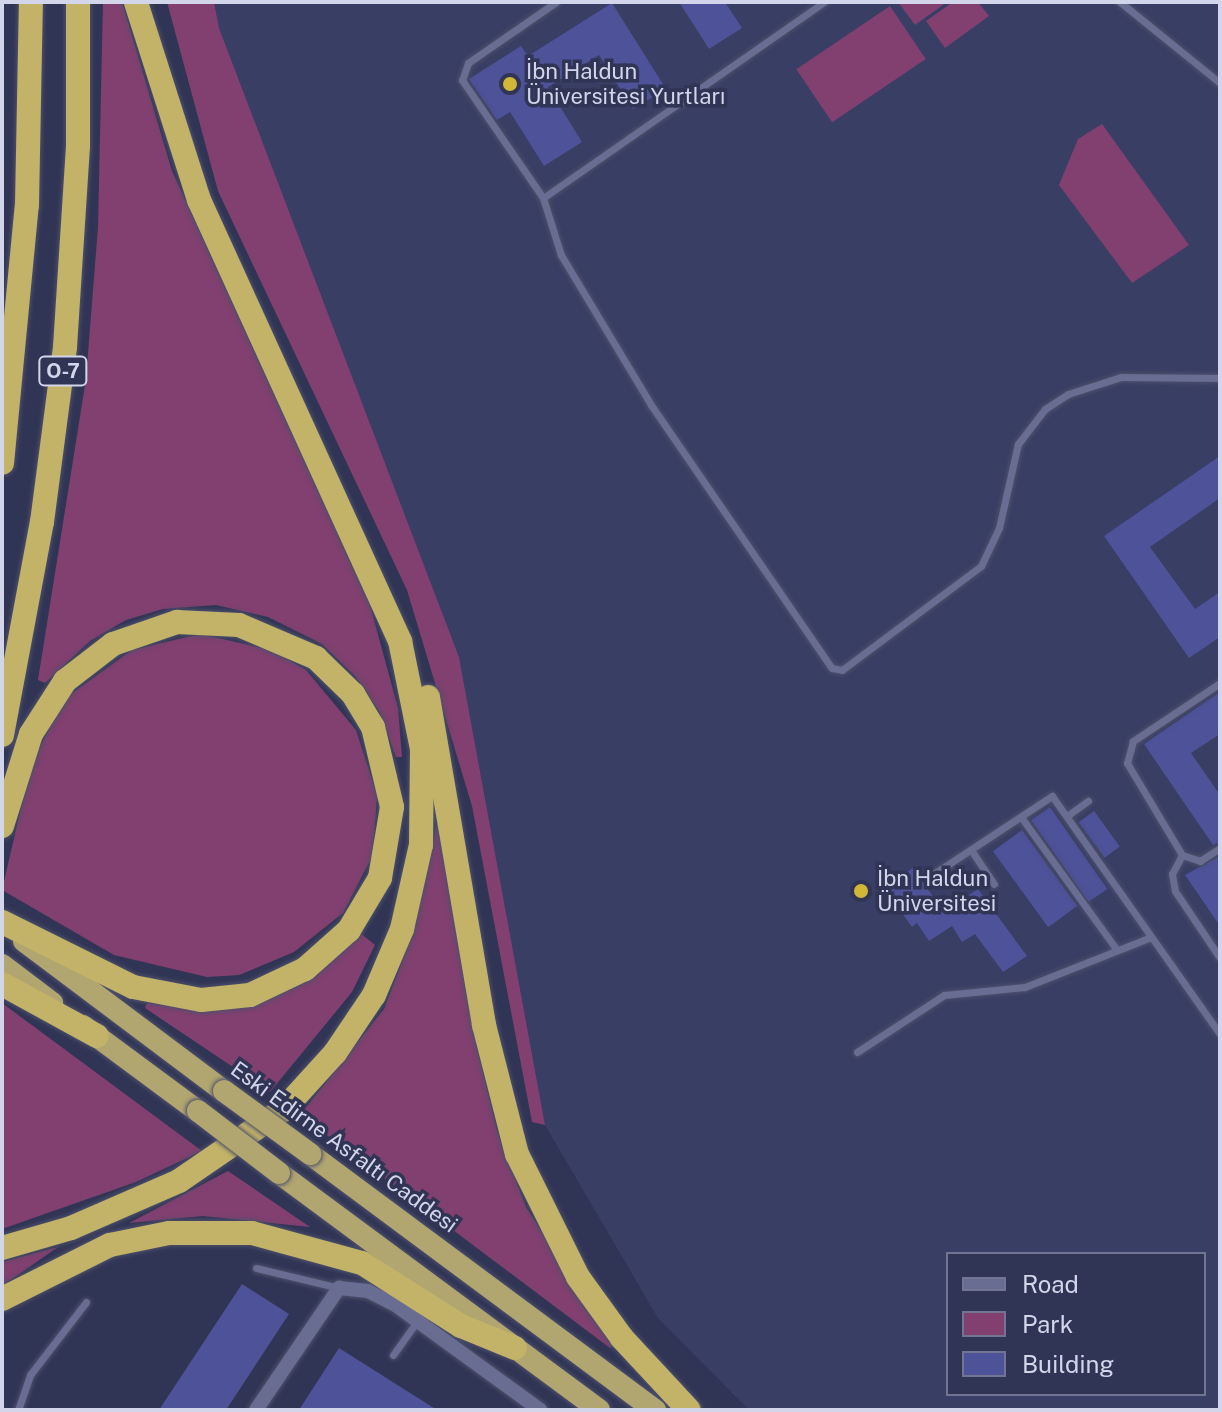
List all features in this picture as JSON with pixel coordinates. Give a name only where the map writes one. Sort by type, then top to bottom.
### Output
[{"type":"highway","name":"O-7","points":[[2,463],[26,219],[31,2]]},
{"type":"highway","name":"O-7","points":[[2,735],[42,522],[65,347],[78,146],[78,2]]},
{"type":"highway","points":[[2,1248],[71,1228],[179,1181],[284,1109],[335,1053],[374,995],[413,892],[424,780],[400,641],[218,245],[175,136],[136,2]]},
{"type":"highway","points":[[218,245],[355,499],[400,601],[442,756],[484,1025],[517,1154],[578,1277],[622,1338],[689,1410]]},
{"type":"highway","points":[[2,826],[31,734],[65,681],[113,644],[177,622],[239,625],[316,658],[353,694],[373,727],[392,807],[380,878],[349,930],[305,969],[250,995],[201,1000],[133,987],[2,923]]},
{"type":"highway","name":"Eski Edirne Asfaltı Caddesi","points":[[2,923],[655,1410]]},
{"type":"highway","points":[[2,965],[599,1410]]},
{"type":"highway","points":[[2,984],[97,1036]]},
{"type":"highway","points":[[2,1299],[110,1245],[169,1233],[252,1233],[362,1263],[461,1326],[515,1348]]},
{"type":"street","points":[[256,1410],[339,1288],[368,1291],[418,1320],[540,1410]]},
{"type":"lane","points":[[556,2],[468,63],[461,76],[543,198],[561,255],[651,405],[835,669],[981,566],[999,528],[1018,444],[1045,409],[1068,394],[1121,377],[1220,378]]},
{"type":"lane","points":[[543,198],[824,2]]},
{"type":"lane","points":[[1120,2],[1220,83]]},
{"type":"lane","points":[[1220,683],[1133,741],[1127,756],[1128,771],[1182,855],[1198,861],[1220,848]]},
{"type":"lane","points":[[932,875],[1051,796],[1220,1034]]},
{"type":"lane","points":[[1067,816],[1088,801]]},
{"type":"lane","points":[[1021,817],[1117,950]]},
{"type":"lane","points":[[971,850],[994,884]]},
{"type":"lane","points":[[1182,855],[1173,885],[1220,958]]},
{"type":"lane","points":[[857,1052],[944,995],[1025,987],[1149,938]]},
{"type":"lane","points":[[256,1268],[339,1288]]},
{"type":"lane","points":[[18,1410],[30,1375],[86,1302]]},
{"type":"lane","points":[[393,1355],[418,1320]]},
{"type":"shaded area","name":"İbn Haldun Üniversitesi","points":[[214,2],[1220,2],[1220,1410],[749,1410],[658,1318],[545,1125],[459,657],[219,28]]},
{"type":"green space","points":[[103,2],[122,2],[172,171],[370,605],[398,708],[402,757],[396,757],[379,711],[355,676],[322,644],[268,617],[216,605],[163,609],[126,620],[90,641],[45,683],[38,680],[86,379],[98,227]]},
{"type":"green space","points":[[167,2],[214,2],[219,28],[459,657],[545,1125],[532,1122],[472,806],[407,590],[218,191]]},
{"type":"green space","points":[[898,2],[947,2],[915,25]]},
{"type":"green space","points":[[953,2],[978,2],[989,16],[945,48],[926,21]]},
{"type":"green space","points":[[890,6],[926,59],[832,122],[796,69]]},
{"type":"green space","points":[[1102,124],[1189,245],[1132,283],[1059,185],[1078,139]]},
{"type":"green space","points":[[200,634],[271,650],[306,670],[356,730],[377,795],[373,855],[343,913],[294,952],[239,975],[207,977],[114,955],[2,890],[31,765],[64,699],[132,650]]},
{"type":"green space","points":[[439,813],[477,1048],[498,1134],[526,1207],[614,1345],[610,1348],[300,1115],[384,1009],[414,931]]},
{"type":"green space","points":[[359,932],[375,945],[352,992],[270,1092],[145,1008],[147,1003],[201,1009]]},
{"type":"green space","points":[[2,1003],[202,1151],[136,1182],[2,1229]]},
{"type":"green space","points":[[228,1171],[310,1227],[203,1216],[129,1223]]},
{"type":"green space","points":[[58,1247],[2,1286],[2,1262]]},
{"type":"building","name":"İbn Haldun Üniversitesi Yurtları","points":[[679,2],[725,2],[742,28],[709,49]]},
{"type":"building","name":"İbn Haldun Üniversitesi Yurtları","points":[[612,3],[666,89],[633,109],[599,55],[548,87],[582,142],[544,166],[510,112],[497,120],[469,79],[521,46],[528,56]]},
{"type":"building","points":[[1220,456],[1220,498],[1150,547],[1195,609],[1220,592],[1220,637],[1189,658],[1104,536]]},
{"type":"building","points":[[1220,692],[1220,734],[1191,753],[1220,795],[1220,842],[1213,845],[1144,744]]},
{"type":"building","points":[[1050,807],[1107,889],[1089,902],[1031,820]]},
{"type":"building","points":[[1094,811],[1120,847],[1104,858],[1079,822]]},
{"type":"building","points":[[1022,830],[1077,906],[1048,927],[993,851]]},
{"type":"building","points":[[1220,856],[1220,926],[1185,875]]},
{"type":"building","points":[[913,868],[944,912],[978,889],[1027,956],[1003,972],[975,934],[962,942],[952,926],[929,941],[917,923],[912,927],[884,888]]},
{"type":"building","points":[[242,1284],[289,1314],[226,1410],[159,1410]]},
{"type":"building","points":[[339,1348],[437,1410],[299,1410]]},
{"type":"place","name":"İbn Haldun Üniversitesi Yurtları","points":[[510,84]]},
{"type":"place","name":"İbn Haldun Üniversitesi","points":[[861,891]]}]
